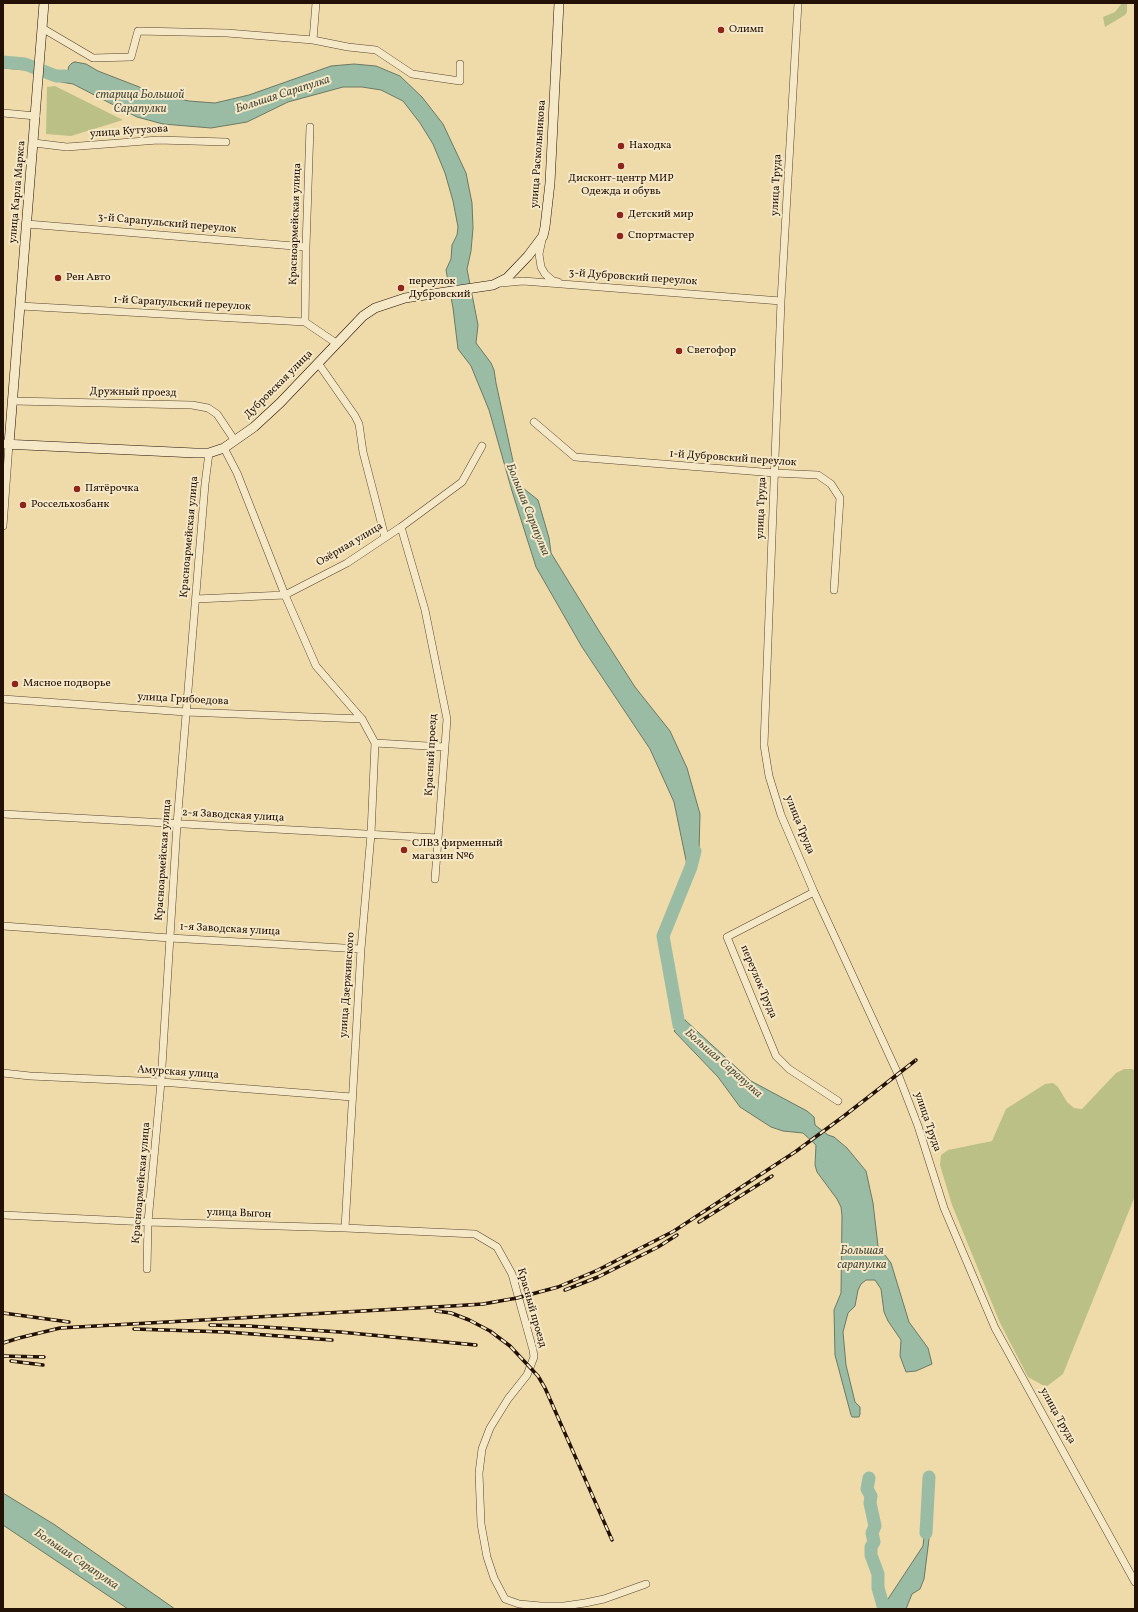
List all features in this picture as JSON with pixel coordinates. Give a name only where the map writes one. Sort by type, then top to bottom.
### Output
[{"type":"main road","name":"улица Карла Маркса","points":[[6,444],[13,401],[44,3]]},
{"type":"main road","name":"улица Раскольникова","points":[[488,285],[507,278],[519,267],[543,236],[548,212],[550,183],[558,3]]},
{"type":"main road","name":"Дубровская улица","points":[[6,444],[210,453],[224,448],[254,427],[280,403],[363,316],[375,308],[405,298],[488,285]]},
{"type":"street","points":[[313,40],[316,3]]},
{"type":"street","name":"улица Труда","points":[[798,3],[781,301],[764,745],[769,776],[781,815],[814,892],[898,1074],[918,1126],[944,1208],[995,1328],[1135,1582]]},
{"type":"street","points":[[42,28],[93,58],[131,57],[138,31],[227,33],[313,40],[348,47],[376,50],[412,74],[460,81],[460,64]]},
{"type":"street","points":[[3,113],[36,116]]},
{"type":"street","name":"Красноармейская улица","points":[[305,322],[310,127]]},
{"type":"street","name":"улица Кутузова","points":[[34,143],[67,147],[158,140],[226,142]]},
{"type":"street","name":"3-й Сарапульский переулок","points":[[27,224],[306,248]]},
{"type":"street","points":[[543,236],[538,254],[541,267],[545,274],[553,281],[564,284]]},
{"type":"street","name":"3-й Дубровский переулок","points":[[488,285],[523,281],[781,301]]},
{"type":"street","name":"1-й Сарапульский переулок","points":[[20,306],[305,322]]},
{"type":"street","points":[[305,322],[336,343]]},
{"type":"street","points":[[318,363],[359,424],[363,452],[385,537]]},
{"type":"street","name":"Дружный проезд","points":[[13,401],[192,405],[208,408],[217,414],[235,441]]},
{"type":"street","name":"1-й Дубровский переулок","points":[[534,422],[575,457],[818,475],[831,484],[840,498],[834,590]]},
{"type":"street","name":"улица Карла Маркса","points":[[3,526],[6,444]]},
{"type":"street","name":"Озёрная улица","points":[[196,599],[286,595],[347,563],[401,527],[462,482],[482,446]]},
{"type":"street","points":[[224,448],[237,473],[316,666],[362,719],[376,743],[445,748]]},
{"type":"street","name":"Красноармейская улица","points":[[147,1269],[148,1222],[161,1082],[177,824],[205,484],[210,453]]},
{"type":"street","name":"Красный проезд","points":[[401,527],[425,610],[447,718],[435,879]]},
{"type":"street","name":"улица Грибоедова","points":[[3,699],[186,712],[362,719]]},
{"type":"street","name":"улица Дзержинского","points":[[345,1228],[361,949],[372,834],[376,743]]},
{"type":"street","name":"2-я Заводская улица","points":[[3,814],[438,838]]},
{"type":"street","name":"переулок Труда","points":[[814,892],[727,937],[776,1056],[789,1069],[838,1101]]},
{"type":"street","name":"1-я Заводская улица","points":[[3,926],[170,938],[361,949]]},
{"type":"street","name":"Амурская улица","points":[[3,1073],[161,1082],[352,1097]]},
{"type":"street","name":"улица Выгон","points":[[3,1215],[475,1234]]},
{"type":"street","name":"Красный проезд","points":[[475,1234],[497,1247],[512,1274],[534,1357],[527,1375],[508,1399],[490,1428],[483,1444],[479,1462],[480,1524],[487,1558],[501,1594],[510,1602],[519,1604],[564,1606],[604,1598],[646,1584]]},
{"type":"green space","points":[[1122,3],[1127,3],[1127,12],[1125,15],[1105,27],[1103,17],[1115,12]]},
{"type":"green space","points":[[55,86],[123,120],[71,136],[46,134],[47,87]]},
{"type":"green space","points":[[1124,1069],[1132,1069],[1135,1071],[1135,1196],[1063,1374],[1046,1387],[1028,1377],[1000,1323],[952,1205],[940,1165],[941,1155],[948,1150],[992,1141],[1006,1109],[1045,1084],[1053,1083],[1058,1087],[1067,1102],[1074,1108],[1082,1109],[1116,1073]]},
{"type":"water","points":[[3,57],[25,60],[25,70],[3,68]]},
{"type":"water","name":"старица Большой Сарапулки","points":[[75,62],[86,64],[98,71],[160,95],[189,101],[215,103],[249,95],[331,66],[354,64],[376,66],[400,76],[422,97],[443,124],[466,173],[472,203],[473,228],[471,251],[467,269],[478,325],[476,343],[491,363],[494,370],[518,484],[538,500],[549,538],[551,553],[635,687],[670,731],[687,768],[700,814],[699,851],[693,868],[687,865],[674,802],[650,749],[582,647],[536,567],[489,410],[471,366],[458,349],[453,308],[446,270],[451,259],[452,245],[457,235],[458,227],[453,201],[445,173],[433,144],[420,123],[403,101],[381,90],[362,87],[343,87],[288,102],[247,122],[211,128],[163,124],[137,117],[73,84],[47,77],[48,71],[67,74],[69,66]]},
{"type":"water","name":"Большая сарапулка","points":[[685,1020],[751,1081],[807,1111],[814,1117],[815,1125],[828,1135],[834,1137],[847,1148],[866,1171],[873,1203],[878,1246],[891,1263],[909,1322],[928,1348],[932,1364],[916,1371],[906,1372],[900,1356],[901,1340],[888,1321],[884,1312],[881,1289],[875,1280],[866,1280],[861,1284],[858,1290],[855,1306],[848,1313],[843,1332],[846,1365],[855,1402],[860,1407],[859,1417],[852,1417],[851,1415],[835,1355],[834,1310],[841,1293],[841,1207],[837,1199],[817,1172],[815,1165],[816,1145],[803,1133],[783,1131],[771,1127],[740,1107],[718,1077],[674,1031]]},
{"type":"water","name":"Большая сарапулка","points":[[3,1493],[55,1525],[175,1609],[128,1609],[3,1525]]},
{"type":"water","points":[[929,1514],[929,1539],[924,1579],[920,1589],[912,1594],[906,1609],[880,1609],[875,1591],[875,1578],[880,1571],[881,1576],[879,1585],[884,1599],[888,1599],[923,1546],[926,1516]]},
{"type":"waterway","name":"Большая Сарапулка","points":[[3,62],[25,64],[56,76],[65,76]]},
{"type":"waterway","name":"Большая Сарапулка","points":[[691,1036],[679,1025],[663,936],[691,867],[695,851]]},
{"type":"waterway","name":"Большая Сарапулка","points":[[926,1533],[929,1477]]},
{"type":"waterway","name":"Большая Сарапулка","points":[[869,1478],[867,1489],[871,1496],[870,1503],[875,1526],[872,1533],[874,1542],[871,1547],[871,1555],[878,1574],[878,1588],[884,1609]]},
{"type":"railway","points":[[3,1343],[60,1328],[483,1304],[517,1298],[558,1287],[598,1270],[674,1231],[795,1152],[916,1060]]},
{"type":"railway","points":[[699,1222],[772,1176]]},
{"type":"railway","points":[[565,1290],[598,1277],[658,1247],[677,1235]]},
{"type":"railway","points":[[436,1311],[451,1313],[490,1331],[510,1346],[538,1376],[545,1388],[612,1540]]},
{"type":"railway","points":[[3,1313],[69,1322]]},
{"type":"railway","points":[[210,1325],[340,1332],[476,1345]]},
{"type":"railway","points":[[134,1329],[226,1332],[332,1340]]},
{"type":"railway","points":[[3,1356],[44,1357]]},
{"type":"railway","points":[[11,1361],[43,1365]]},
{"type":"place","name":"Олимп","points":[[721,30]]},
{"type":"place","name":"Находка","points":[[621,146]]},
{"type":"place","name":"Дисконт-центр МИР Одежда и обувь","points":[[621,166]]},
{"type":"place","name":"Детский мир","points":[[620,215]]},
{"type":"place","name":"Спортмастер","points":[[620,236]]},
{"type":"place","name":"Рен Авто","points":[[58,278]]},
{"type":"place","name":"переулок Дубровский","points":[[401,288]]},
{"type":"place","name":"Светофор","points":[[679,351]]},
{"type":"place","name":"Пятёрочка","points":[[77,489]]},
{"type":"place","name":"Россельхозбанк","points":[[23,505]]},
{"type":"place","name":"Мясное подворье","points":[[15,684]]},
{"type":"place","name":"СЛВЗ фирменный магазин №6","points":[[404,850]]}]
